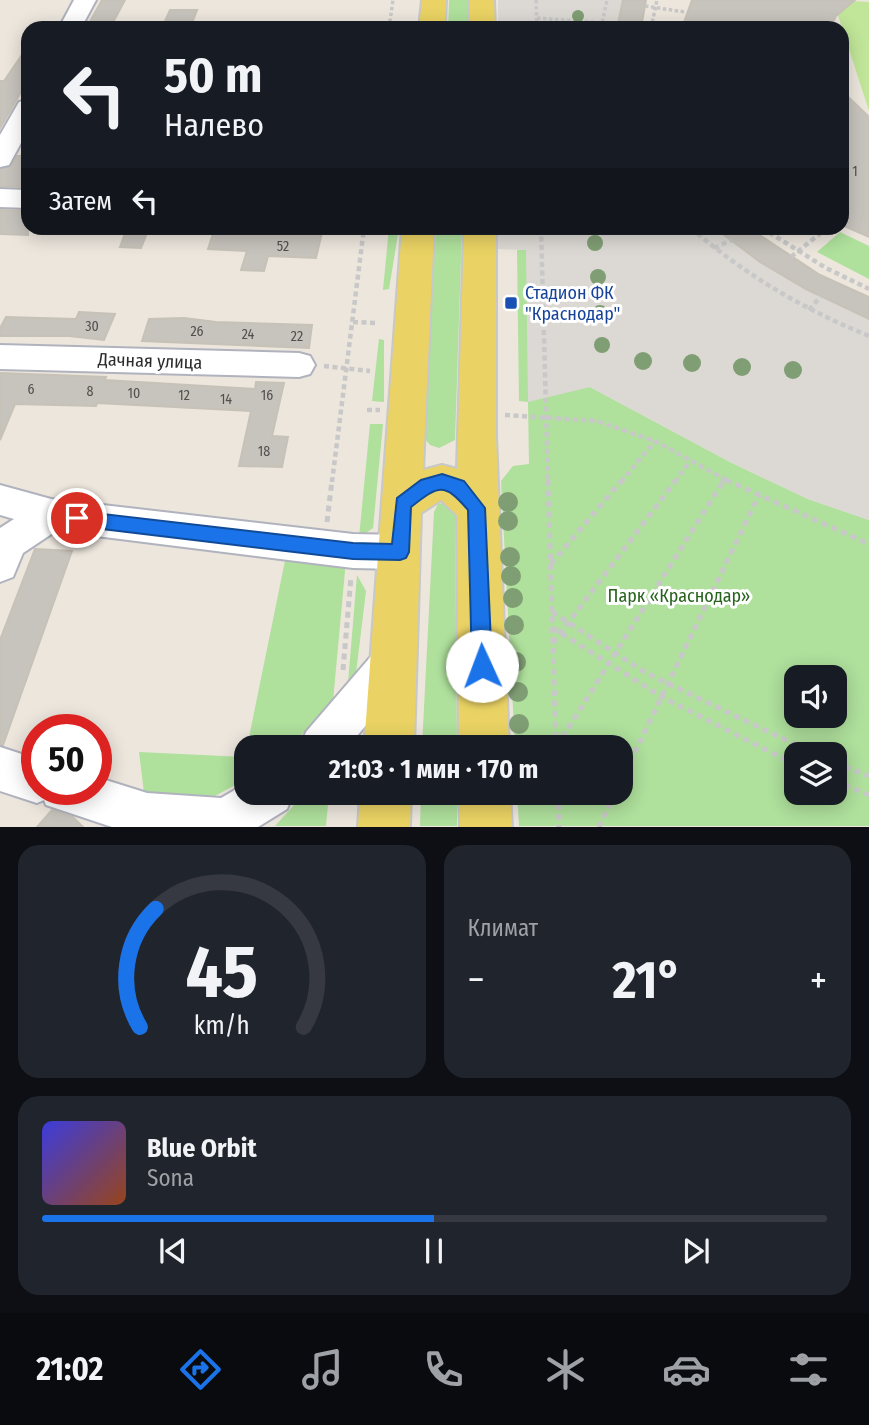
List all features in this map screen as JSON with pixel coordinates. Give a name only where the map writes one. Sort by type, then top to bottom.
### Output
[{"type":"main road","points":[[432,21],[434,0]]},
{"type":"main road","points":[[482,0],[482,21]]},
{"type":"main road","points":[[390,735],[403,503],[404,432],[418,235]]},
{"type":"main road","points":[[479,235],[488,425],[477,508],[484,735]]},
{"type":"main road","points":[[404,432],[426,454],[443,457],[456,455],[488,425]]},
{"type":"main road","points":[[403,503],[427,485],[442,481],[458,486],[477,508]]},
{"type":"main road","points":[[384,827],[385,805]]},
{"type":"main road","points":[[485,805],[486,827]]},
{"type":"street","points":[[74,21],[85,0]]},
{"type":"street","points":[[0,159],[21,120]]},
{"type":"street","points":[[0,198],[21,199]]},
{"type":"street","name":"Дачная улица","points":[[0,357],[299,365]]},
{"type":"street","points":[[0,500],[51,515],[353,551],[400,552]]},
{"type":"street","points":[[0,565],[9,542],[51,515]]},
{"type":"street","points":[[331,735],[393,661]]},
{"type":"street","points":[[0,769],[21,776]]},
{"type":"street","points":[[112,804],[147,815],[225,824],[253,805]]},
{"type":"path","points":[[390,21],[393,0]]},
{"type":"path","points":[[536,0],[537,18],[564,21]]},
{"type":"path","points":[[602,21],[607,0]]},
{"type":"path","points":[[652,21],[657,0]]},
{"type":"path","points":[[645,6],[685,12]]},
{"type":"path","points":[[326,527],[363,235]]},
{"type":"path","points":[[541,235],[556,747],[724,479]]},
{"type":"path","points":[[699,235],[713,248],[809,310],[869,336]]},
{"type":"path","points":[[772,235],[798,252],[869,289]]},
{"type":"path","points":[[791,257],[819,235]]},
{"type":"path","points":[[713,248],[732,240]]},
{"type":"path","points":[[809,310],[821,296]]},
{"type":"path","points":[[353,322],[376,323]]},
{"type":"path","points":[[299,365],[370,371]]},
{"type":"path","points":[[488,425],[545,418],[597,421],[655,441],[724,479],[869,544]]},
{"type":"path","points":[[550,565],[655,441]]},
{"type":"path","points":[[552,643],[690,461]]},
{"type":"path","points":[[633,756],[759,495]]},
{"type":"path","points":[[342,679],[352,569]]},
{"type":"path","points":[[551,612],[668,684],[719,712],[788,742]]},
{"type":"path","points":[[552,628],[662,697],[784,759]]},
{"type":"path","points":[[847,768],[869,776]]},
{"type":"path","points":[[847,786],[869,796]]},
{"type":"path","points":[[558,805],[559,827]]},
{"type":"path","points":[[599,827],[609,805]]},
{"type":"green space","points":[[449,0],[469,0],[468,21],[448,21]]},
{"type":"green space","points":[[833,0],[869,2],[869,111],[849,49],[849,21],[840,21]]},
{"type":"green space","points":[[388,235],[398,235],[389,289],[383,290]]},
{"type":"green space","points":[[436,235],[462,235],[455,440],[439,448],[430,445],[423,437]]},
{"type":"green space","points":[[837,235],[846,235],[869,246],[869,279],[817,252]]},
{"type":"green space","name":"Парк «Краснодар»","points":[[517,250],[526,250],[590,387],[730,462],[808,499],[869,520],[869,826],[519,826],[518,805],[633,805],[633,735],[514,735],[501,481],[513,466],[529,464],[528,402],[519,401]]},
{"type":"green space","points":[[379,339],[384,340],[384,402],[372,401]]},
{"type":"green space","points":[[370,424],[383,424],[373,528],[359,538]]},
{"type":"green space","points":[[448,502],[455,509],[457,735],[423,735],[434,512],[438,504]]},
{"type":"green space","points":[[286,556],[346,560],[333,701],[301,735],[249,735]]},
{"type":"green space","points":[[357,575],[366,591],[356,673],[348,683]]},
{"type":"green space","points":[[139,752],[234,757],[234,786],[207,800],[144,793]]},
{"type":"green space","points":[[294,805],[328,805],[326,826],[275,826]]},
{"type":"green space","points":[[421,805],[457,805],[457,826],[420,826]]},
{"type":"shaded area","points":[[498,0],[623,0],[618,21],[498,21]]},
{"type":"shaded area","points":[[498,235],[724,235],[760,262],[869,319],[869,520],[808,499],[730,462],[590,387],[528,402],[526,250],[498,249]]},
{"type":"building","points":[[102,0],[125,0],[114,21],[90,21]]},
{"type":"building","points":[[623,0],[646,0],[642,21],[618,21]]},
{"type":"building","points":[[692,0],[855,0],[834,21],[684,21]]},
{"type":"building","points":[[170,10],[197,10],[193,21],[165,21]]},
{"type":"building","points":[[21,56],[21,92],[0,128],[0,81],[4,81]]},
{"type":"building","points":[[849,98],[869,117],[869,237],[849,228]]},
{"type":"building","points":[[17,156],[21,156],[21,187],[0,186],[0,169],[11,166]]},
{"type":"building","points":[[0,210],[21,211],[21,235],[0,234]]},
{"type":"building","points":[[124,235],[146,235],[141,248],[120,247]]},
{"type":"building","points":[[213,235],[321,235],[316,258],[268,256],[264,271],[241,270],[247,251],[208,249]]},
{"type":"building","points":[[724,235],[760,235],[820,275],[869,297],[869,319],[806,289],[760,262]]},
{"type":"building","points":[[79,312],[115,314],[104,340],[69,336],[0,336],[0,328],[6,317],[76,319]]},
{"type":"building","points":[[184,318],[216,322],[312,325],[309,348],[142,341],[149,319]]},
{"type":"building","points":[[0,373],[106,377],[105,380],[255,389],[256,382],[284,383],[272,436],[288,437],[282,467],[239,466],[251,411],[97,403],[96,406],[15,404],[0,440]]},
{"type":"building","points":[[35,549],[72,551],[3,745],[0,745],[0,640]]},
{"type":"building","points":[[52,810],[73,817],[83,827],[37,827]]},
{"type":"place","name":"Стадион ФК \"Краснодар\"","points":[[511,303]]},
{"type":"route","points":[[77,518],[353,551],[400,552],[403,503],[427,485],[442,481],[458,486],[477,508],[482,666]]}]
